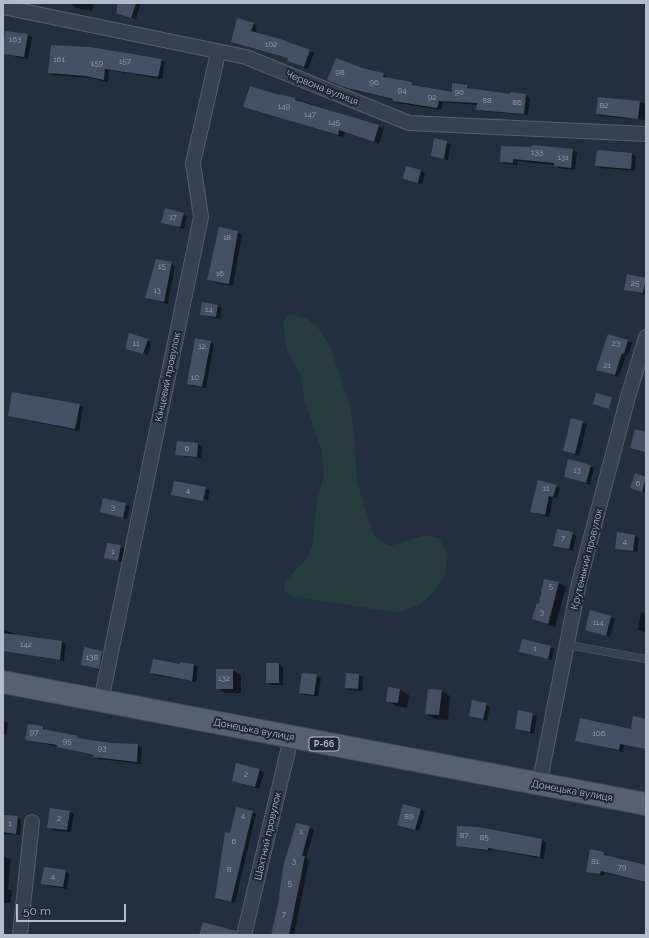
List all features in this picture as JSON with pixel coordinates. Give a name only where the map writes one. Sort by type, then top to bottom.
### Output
[{"type":"main road","name":"Донецька вулиця","points":[[3,682],[291,738],[646,804]]},
{"type":"street","name":"Червона вулиця","points":[[3,7],[218,53],[246,57],[409,123],[646,134]]},
{"type":"street","name":"Кінцевий провулок","points":[[101,701],[201,217],[193,163],[218,53]]},
{"type":"street","name":"Крутенький провулок","points":[[539,785],[568,645],[579,583],[628,397],[646,337]]},
{"type":"street","name":"Шахтний провулок","points":[[244,935],[291,738]]},
{"type":"street","points":[[20,935],[32,822]]},
{"type":"lane","points":[[568,645],[646,659]]},
{"type":"green space","points":[[290,314],[307,319],[319,329],[330,346],[350,406],[354,432],[357,482],[374,536],[390,546],[426,535],[439,538],[448,556],[444,576],[430,596],[417,606],[399,612],[387,611],[292,596],[285,592],[284,583],[306,559],[312,547],[317,501],[324,475],[322,452],[304,398],[300,374],[287,350],[283,322]]},
{"type":"building","points":[[118,3],[136,3],[131,18],[116,13]]},
{"type":"building","points":[[237,18],[254,23],[251,31],[280,39],[310,50],[304,67],[287,61],[288,58],[231,42]]},
{"type":"building","points":[[5,31],[28,34],[24,57],[3,54]]},
{"type":"building","points":[[51,45],[90,47],[162,59],[158,77],[105,69],[104,80],[86,76],[48,73]]},
{"type":"building","points":[[336,58],[365,69],[384,73],[383,77],[412,82],[412,85],[452,92],[452,83],[468,85],[467,88],[510,94],[510,92],[526,94],[524,114],[476,110],[477,103],[439,101],[437,108],[393,101],[393,99],[347,88],[327,80]]},
{"type":"building","points":[[250,86],[279,95],[295,98],[295,100],[379,125],[374,142],[339,130],[338,135],[243,107]]},
{"type":"building","points":[[598,97],[640,101],[638,119],[596,114]]},
{"type":"building","points":[[434,138],[447,141],[444,159],[431,156]]},
{"type":"building","points":[[532,145],[573,149],[571,168],[554,166],[554,163],[513,159],[513,163],[500,162],[501,146],[531,147]]},
{"type":"building","points":[[597,150],[632,153],[631,169],[595,166]]},
{"type":"building","points":[[406,166],[421,170],[418,183],[403,179]]},
{"type":"building","points":[[165,208],[184,213],[180,227],[161,223]]},
{"type":"building","points":[[219,227],[238,231],[229,284],[207,280]]},
{"type":"building","points":[[156,259],[172,262],[164,302],[145,298]]},
{"type":"building","points":[[627,274],[646,278],[643,293],[624,290]]},
{"type":"building","points":[[202,302],[218,305],[216,317],[200,315]]},
{"type":"building","points":[[129,333],[148,339],[143,354],[125,349]]},
{"type":"building","points":[[608,334],[628,340],[615,375],[596,370]]},
{"type":"building","points":[[195,338],[211,341],[202,387],[187,384]]},
{"type":"building","points":[[12,392],[80,404],[75,429],[8,416]]},
{"type":"building","points":[[596,393],[612,397],[609,409],[593,404]]},
{"type":"building","points":[[571,418],[583,421],[575,454],[563,451]]},
{"type":"building","points":[[635,429],[646,432],[646,452],[630,448]]},
{"type":"building","points":[[177,441],[198,443],[197,457],[175,455]]},
{"type":"building","points":[[568,459],[591,465],[586,483],[564,477]]},
{"type":"building","points":[[635,473],[646,477],[642,492],[630,488]]},
{"type":"building","points":[[538,480],[557,485],[553,497],[549,496],[545,515],[530,512]]},
{"type":"building","points":[[174,481],[206,487],[203,501],[171,495]]},
{"type":"building","points":[[103,498],[126,503],[123,518],[100,512]]},
{"type":"building","points":[[557,529],[573,532],[569,549],[553,546]]},
{"type":"building","points":[[617,532],[635,535],[633,551],[615,549]]},
{"type":"building","points":[[107,543],[121,545],[118,561],[104,558]]},
{"type":"building","points":[[544,579],[559,582],[548,624],[532,619],[537,603],[539,604]]},
{"type":"building","points":[[590,610],[611,616],[606,636],[585,630]]},
{"type":"building","points":[[3,633],[62,641],[60,660],[3,651]]},
{"type":"building","points":[[522,639],[551,646],[548,659],[519,652]]},
{"type":"building","points":[[84,647],[102,651],[99,669],[81,665]]},
{"type":"building","points":[[153,659],[180,664],[180,662],[194,664],[192,681],[150,673]]},
{"type":"building","points":[[266,663],[279,663],[279,683],[266,683]]},
{"type":"building","points":[[216,669],[233,669],[233,689],[216,689]]},
{"type":"building","points":[[302,673],[317,674],[314,695],[299,693]]},
{"type":"building","points":[[346,673],[359,674],[358,689],[345,688]]},
{"type":"building","points":[[388,687],[400,689],[398,703],[386,702]]},
{"type":"building","points":[[428,689],[442,690],[439,715],[425,714]]},
{"type":"building","points":[[472,700],[487,703],[483,719],[469,716]]},
{"type":"building","points":[[518,710],[533,713],[530,732],[515,729]]},
{"type":"building","points":[[633,716],[646,719],[646,749],[620,744],[619,750],[575,741],[580,718],[631,729]]},
{"type":"building","points":[[28,724],[43,726],[43,729],[78,736],[77,738],[111,743],[138,744],[137,762],[93,757],[94,755],[57,747],[57,745],[25,740]]},
{"type":"building","points":[[236,763],[260,769],[255,787],[232,781]]},
{"type":"building","points":[[403,804],[421,809],[415,830],[397,825]]},
{"type":"building","points":[[236,807],[253,811],[231,902],[215,898],[225,832],[230,833]]},
{"type":"building","points":[[50,808],[70,811],[67,830],[47,828]]},
{"type":"building","points":[[3,815],[18,816],[16,834],[3,832]]},
{"type":"building","points":[[296,823],[310,826],[302,856],[305,856],[289,935],[271,935],[278,905],[283,867]]},
{"type":"building","points":[[457,826],[478,827],[542,839],[540,857],[488,848],[488,850],[456,846]]},
{"type":"building","points":[[590,849],[604,852],[604,855],[646,865],[646,882],[601,871],[600,874],[586,872]]},
{"type":"building","points":[[44,867],[66,870],[63,887],[41,884]]},
{"type":"building","points":[[203,922],[236,931],[236,935],[199,935]]}]
